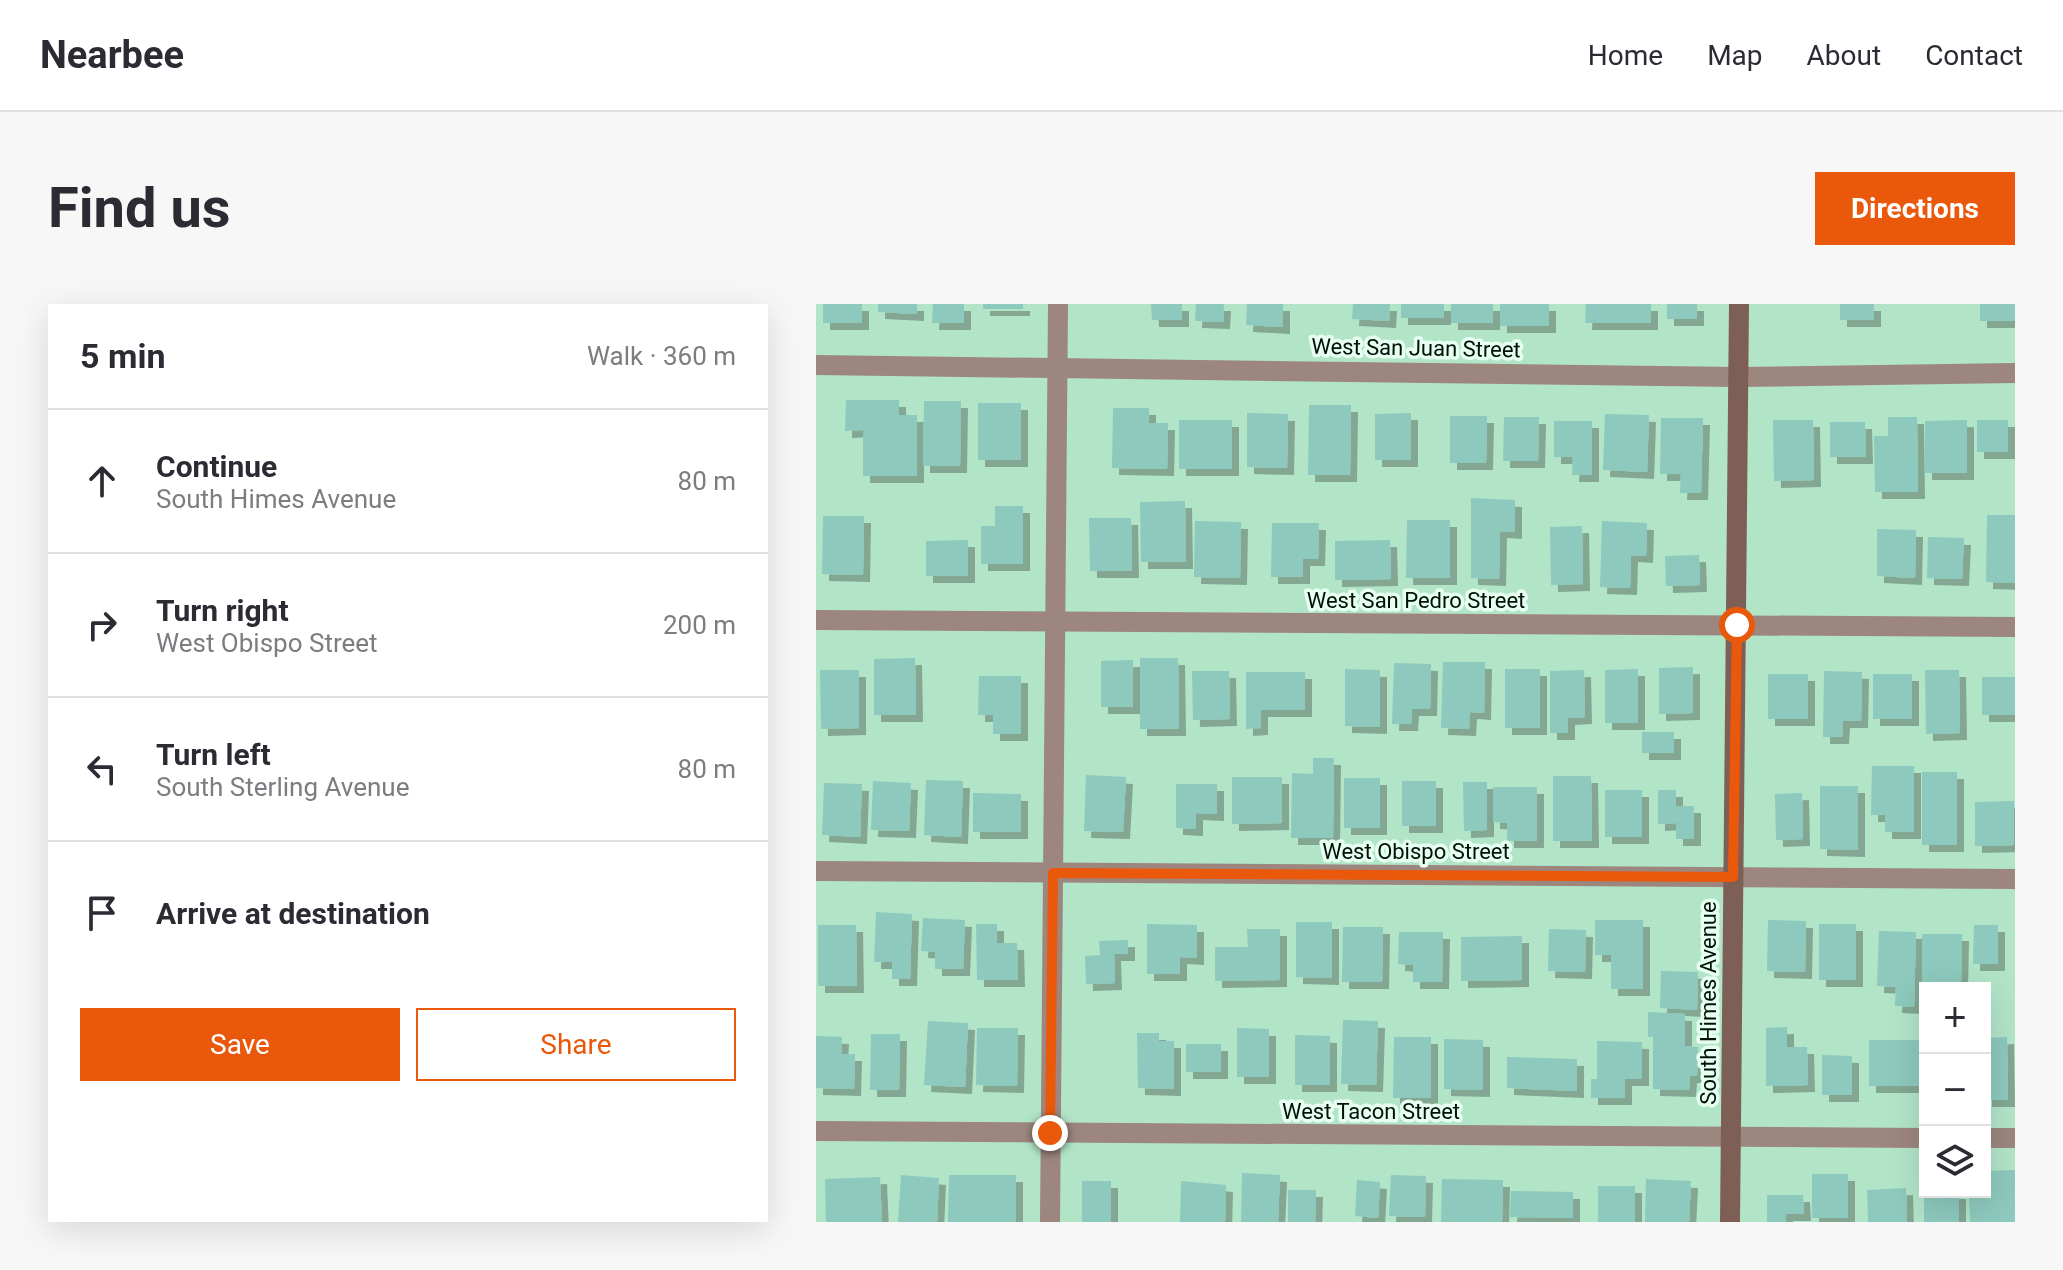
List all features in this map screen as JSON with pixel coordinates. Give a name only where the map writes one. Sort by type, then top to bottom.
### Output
[{"type":"street","points":[[1050,1222],[1058,304]]},
{"type":"street","name":"South Himes Avenue","points":[[1730,1222],[1739,304]]},
{"type":"street","name":"West San Juan Street","points":[[816,365],[1738,377],[2015,373]]},
{"type":"street","name":"West San Pedro Street","points":[[816,620],[2015,627]]},
{"type":"street","name":"West Obispo Street","points":[[816,871],[2015,879]]},
{"type":"street","name":"West Tacon Street","points":[[816,1131],[1919,1138]]},
{"type":"street","points":[[1991,1138],[2015,1138]]},
{"type":"building","points":[[823,304],[862,304],[862,323],[823,323]]},
{"type":"building","points":[[878,304],[917,304],[917,314],[878,312]]},
{"type":"building","points":[[933,304],[964,304],[964,323],[932,323]]},
{"type":"building","points":[[983,304],[1023,304],[1023,309],[983,309]]},
{"type":"building","points":[[1151,304],[1182,304],[1182,320],[1152,320]]},
{"type":"building","points":[[1196,304],[1224,304],[1223,322],[1195,321]]},
{"type":"building","points":[[1247,304],[1283,304],[1283,327],[1246,325]]},
{"type":"building","points":[[1353,304],[1390,304],[1389,321],[1352,319]]},
{"type":"building","points":[[1401,304],[1444,304],[1444,318],[1401,318]]},
{"type":"building","points":[[1451,304],[1493,304],[1493,323],[1451,323]]},
{"type":"building","points":[[1500,304],[1549,304],[1549,326],[1500,326]]},
{"type":"building","points":[[1586,304],[1651,304],[1651,323],[1585,323]]},
{"type":"building","points":[[1667,304],[1697,304],[1697,319],[1667,319]]},
{"type":"building","points":[[1840,304],[1874,304],[1874,320],[1840,320]]},
{"type":"building","points":[[1980,304],[2015,304],[2015,321],[1980,321]]},
{"type":"building","points":[[846,400],[899,400],[899,415],[917,415],[917,476],[863,476],[863,430],[845,431]]},
{"type":"building","points":[[924,401],[961,401],[960,466],[923,466]]},
{"type":"building","points":[[978,403],[1021,403],[1021,460],[978,460]]},
{"type":"building","points":[[1309,405],[1351,405],[1350,475],[1308,475]]},
{"type":"building","points":[[1113,408],[1149,408],[1149,423],[1168,423],[1167,469],[1112,468]]},
{"type":"building","points":[[1247,413],[1288,414],[1287,468],[1247,467]]},
{"type":"building","points":[[1411,413],[1411,460],[1375,460],[1375,414]]},
{"type":"building","points":[[1605,414],[1649,415],[1647,472],[1603,470]]},
{"type":"building","points":[[1450,416],[1487,416],[1486,463],[1450,463]]},
{"type":"building","points":[[1504,417],[1539,417],[1538,461],[1503,461]]},
{"type":"building","points":[[1888,417],[1917,417],[1918,492],[1875,492],[1874,436],[1888,436]]},
{"type":"building","points":[[1661,418],[1703,418],[1701,493],[1680,493],[1681,474],[1660,474]]},
{"type":"building","points":[[1179,420],[1232,420],[1232,469],[1179,469]]},
{"type":"building","points":[[1773,420],[1813,420],[1814,480],[1774,481]]},
{"type":"building","points":[[1967,420],[1967,473],[1925,473],[1925,421]]},
{"type":"building","points":[[1977,420],[2008,420],[2008,452],[1977,452]]},
{"type":"building","points":[[1554,421],[1592,421],[1592,475],[1572,475],[1573,457],[1554,457]]},
{"type":"building","points":[[1830,422],[1865,422],[1866,457],[1830,457]]},
{"type":"building","points":[[1471,498],[1515,500],[1515,532],[1500,531],[1499,579],[1471,578]]},
{"type":"building","points":[[1185,501],[1186,562],[1141,562],[1140,502]]},
{"type":"building","points":[[995,506],[1023,506],[1023,564],[981,564],[981,526],[995,526]]},
{"type":"building","points":[[1987,515],[2015,515],[2015,583],[1986,582]]},
{"type":"building","points":[[823,516],[864,516],[863,575],[822,574]]},
{"type":"building","points":[[1089,518],[1131,518],[1132,571],[1090,571]]},
{"type":"building","points":[[1407,520],[1450,520],[1450,578],[1406,578]]},
{"type":"building","points":[[1195,521],[1241,522],[1240,578],[1194,577]]},
{"type":"building","points":[[1602,521],[1647,523],[1646,556],[1631,555],[1630,588],[1600,587]]},
{"type":"building","points":[[1272,523],[1319,523],[1318,559],[1303,559],[1303,577],[1271,577]]},
{"type":"building","points":[[1582,526],[1583,584],[1551,585],[1550,527]]},
{"type":"building","points":[[1877,529],[1916,530],[1915,578],[1877,576]]},
{"type":"building","points":[[1928,537],[1964,538],[1962,579],[1927,578]]},
{"type":"building","points":[[968,540],[968,576],[926,576],[926,541]]},
{"type":"building","points":[[1390,540],[1391,579],[1335,580],[1335,541]]},
{"type":"building","points":[[1699,555],[1700,585],[1666,586],[1665,556]]},
{"type":"building","points":[[915,658],[916,715],[874,715],[874,659]]},
{"type":"building","points":[[1140,658],[1178,658],[1179,729],[1140,729]]},
{"type":"building","points":[[1133,660],[1133,707],[1101,707],[1101,661]]},
{"type":"building","points":[[1443,662],[1485,662],[1484,713],[1470,712],[1469,729],[1441,728]]},
{"type":"building","points":[[1394,663],[1431,664],[1430,709],[1412,709],[1411,724],[1392,724]]},
{"type":"building","points":[[1693,667],[1693,713],[1659,714],[1659,668]]},
{"type":"building","points":[[1345,669],[1380,670],[1380,727],[1345,726]]},
{"type":"building","points":[[1505,669],[1540,669],[1540,728],[1505,728]]},
{"type":"building","points":[[1638,669],[1638,723],[1605,723],[1605,670]]},
{"type":"building","points":[[820,670],[859,670],[859,728],[821,729]]},
{"type":"building","points":[[1584,670],[1585,717],[1568,718],[1568,733],[1550,733],[1550,671]]},
{"type":"building","points":[[1925,670],[1959,670],[1960,733],[1926,734]]},
{"type":"building","points":[[1192,671],[1229,671],[1230,719],[1193,720]]},
{"type":"building","points":[[1824,671],[1862,672],[1861,721],[1843,721],[1842,737],[1823,737]]},
{"type":"building","points":[[1246,672],[1305,672],[1305,710],[1261,710],[1261,728],[1246,729]]},
{"type":"building","points":[[1768,674],[1808,674],[1808,719],[1768,719]]},
{"type":"building","points":[[1873,674],[1912,674],[1912,719],[1873,719]]},
{"type":"building","points":[[979,676],[1021,676],[1021,734],[993,734],[993,715],[978,715]]},
{"type":"building","points":[[1982,677],[2015,677],[2015,715],[1982,715]]},
{"type":"building","points":[[1642,732],[1674,732],[1674,753],[1642,753]]},
{"type":"building","points":[[1313,758],[1334,758],[1333,838],[1291,838],[1292,773],[1313,774]]},
{"type":"building","points":[[1872,766],[1914,766],[1914,832],[1885,832],[1885,815],[1871,815]]},
{"type":"building","points":[[1922,772],[1957,772],[1957,845],[1922,845]]},
{"type":"building","points":[[1086,775],[1126,777],[1123,832],[1084,831]]},
{"type":"building","points":[[1553,776],[1591,776],[1592,841],[1553,841]]},
{"type":"building","points":[[1232,777],[1282,777],[1282,823],[1232,824]]},
{"type":"building","points":[[1344,778],[1380,778],[1380,828],[1344,828]]},
{"type":"building","points":[[926,780],[963,781],[961,837],[924,835]]},
{"type":"building","points":[[873,781],[911,783],[909,831],[871,830]]},
{"type":"building","points":[[1402,781],[1436,781],[1436,826],[1402,826]]},
{"type":"building","points":[[1463,782],[1487,782],[1487,830],[1464,831]]},
{"type":"building","points":[[824,783],[862,784],[860,837],[822,835]]},
{"type":"building","points":[[1176,784],[1217,784],[1217,814],[1196,813],[1196,829],[1176,828]]},
{"type":"building","points":[[1820,786],[1858,786],[1858,850],[1820,849]]},
{"type":"building","points":[[1493,787],[1537,787],[1537,841],[1507,841],[1507,823],[1493,822]]},
{"type":"building","points":[[1605,790],[1642,790],[1642,837],[1605,837]]},
{"type":"building","points":[[1658,790],[1676,790],[1676,806],[1694,806],[1694,839],[1676,839],[1676,823],[1658,824]]},
{"type":"building","points":[[973,793],[1021,794],[1021,832],[973,832]]},
{"type":"building","points":[[1802,793],[1803,839],[1776,840],[1775,794]]},
{"type":"building","points":[[2014,801],[2014,845],[1975,846],[1975,802]]},
{"type":"building","points":[[876,912],[912,914],[910,979],[892,979],[892,962],[874,962]]},
{"type":"building","points":[[923,918],[965,920],[963,969],[935,969],[935,952],[921,951]]},
{"type":"building","points":[[1595,920],[1643,920],[1643,989],[1611,989],[1611,955],[1595,955]]},
{"type":"building","points":[[1768,920],[1806,921],[1805,972],[1767,971]]},
{"type":"building","points":[[1296,922],[1332,922],[1332,978],[1296,977]]},
{"type":"building","points":[[976,924],[997,924],[997,943],[1017,943],[1018,980],[977,980]]},
{"type":"building","points":[[1147,924],[1197,925],[1197,958],[1180,957],[1180,974],[1147,974]]},
{"type":"building","points":[[1819,924],[1856,924],[1856,980],[1819,980]]},
{"type":"building","points":[[818,925],[856,925],[857,986],[818,986]]},
{"type":"building","points":[[1974,925],[1998,925],[1998,964],[1973,964]]},
{"type":"building","points":[[1343,927],[1383,927],[1382,982],[1342,982]]},
{"type":"building","points":[[1247,929],[1280,929],[1280,980],[1215,981],[1215,947],[1248,947]]},
{"type":"building","points":[[1549,929],[1586,930],[1585,972],[1548,971]]},
{"type":"building","points":[[1879,931],[1916,932],[1914,1007],[1895,1006],[1896,987],[1877,986]]},
{"type":"building","points":[[1399,932],[1443,932],[1442,982],[1413,982],[1413,965],[1398,964]]},
{"type":"building","points":[[1922,934],[1962,934],[1961,982],[1922,982]]},
{"type":"building","points":[[1522,936],[1522,980],[1461,981],[1461,937]]},
{"type":"building","points":[[1128,940],[1128,954],[1114,954],[1115,983],[1086,984],[1085,956],[1100,955],[1099,941]]},
{"type":"building","points":[[1661,971],[1698,972],[1697,1010],[1660,1008]]},
{"type":"building","points":[[1648,1012],[1685,1014],[1685,1046],[1698,1047],[1697,1076],[1690,1076],[1689,1090],[1653,1089],[1653,1037],[1648,1037]]},
{"type":"building","points":[[1343,1020],[1378,1021],[1376,1085],[1341,1084]]},
{"type":"building","points":[[928,1021],[968,1023],[965,1087],[924,1085]]},
{"type":"building","points":[[1787,1027],[1787,1047],[1807,1047],[1808,1085],[1766,1086],[1766,1028]]},
{"type":"building","points":[[977,1028],[1018,1028],[1017,1086],[976,1085]]},
{"type":"building","points":[[1237,1028],[1269,1029],[1269,1077],[1237,1077]]},
{"type":"building","points":[[1137,1033],[1159,1033],[1159,1041],[1174,1041],[1174,1089],[1138,1088]]},
{"type":"building","points":[[871,1034],[900,1034],[899,1090],[870,1090]]},
{"type":"building","points":[[1295,1035],[1330,1036],[1330,1085],[1295,1085]]},
{"type":"building","points":[[816,1036],[842,1037],[841,1054],[855,1054],[854,1089],[816,1088]]},
{"type":"building","points":[[1394,1037],[1431,1037],[1431,1098],[1393,1098]]},
{"type":"building","points":[[2007,1037],[2008,1100],[1991,1100],[1991,1038]]},
{"type":"building","points":[[1444,1039],[1483,1040],[1483,1090],[1444,1089]]},
{"type":"building","points":[[1869,1040],[1919,1040],[1919,1086],[1869,1086]]},
{"type":"building","points":[[1597,1041],[1642,1042],[1642,1079],[1625,1079],[1625,1098],[1591,1098],[1591,1079],[1597,1079]]},
{"type":"building","points":[[1186,1044],[1221,1044],[1221,1072],[1186,1072]]},
{"type":"building","points":[[1822,1055],[1852,1056],[1852,1095],[1822,1095]]},
{"type":"building","points":[[1507,1057],[1577,1059],[1577,1091],[1507,1088]]},
{"type":"building","points":[[2015,1170],[2015,1222],[1970,1222],[1969,1198],[1991,1198],[1991,1171]]},
{"type":"building","points":[[1242,1173],[1280,1175],[1278,1222],[1241,1222]]},
{"type":"building","points":[[1812,1174],[1848,1174],[1848,1218],[1812,1218]]},
{"type":"building","points":[[901,1175],[939,1178],[937,1222],[898,1222]]},
{"type":"building","points":[[949,1175],[1016,1175],[1016,1222],[948,1222]]},
{"type":"building","points":[[1391,1175],[1426,1176],[1425,1217],[1389,1216]]},
{"type":"building","points":[[880,1177],[882,1222],[826,1222],[825,1179]]},
{"type":"building","points":[[1442,1179],[1503,1180],[1502,1222],[1441,1222]]},
{"type":"building","points":[[1646,1179],[1691,1181],[1689,1222],[1645,1222]]},
{"type":"building","points":[[1357,1180],[1380,1182],[1378,1218],[1355,1216]]},
{"type":"building","points":[[1082,1181],[1111,1181],[1111,1222],[1082,1222]]},
{"type":"building","points":[[1181,1181],[1226,1185],[1225,1222],[1180,1222]]},
{"type":"building","points":[[1598,1186],[1635,1186],[1635,1222],[1598,1222]]},
{"type":"building","points":[[1906,1188],[1907,1222],[1868,1222],[1867,1190]]},
{"type":"building","points":[[1288,1190],[1316,1190],[1315,1222],[1288,1222]]},
{"type":"building","points":[[1511,1191],[1573,1192],[1573,1218],[1510,1217]]},
{"type":"building","points":[[1767,1195],[1803,1195],[1804,1214],[1786,1214],[1786,1222],[1767,1222]]},
{"type":"building","points":[[1924,1198],[1959,1198],[1959,1222],[1924,1222]]},
{"type":"route","points":[[1050,1133],[1053,873],[1733,877],[1737,625]]}]
